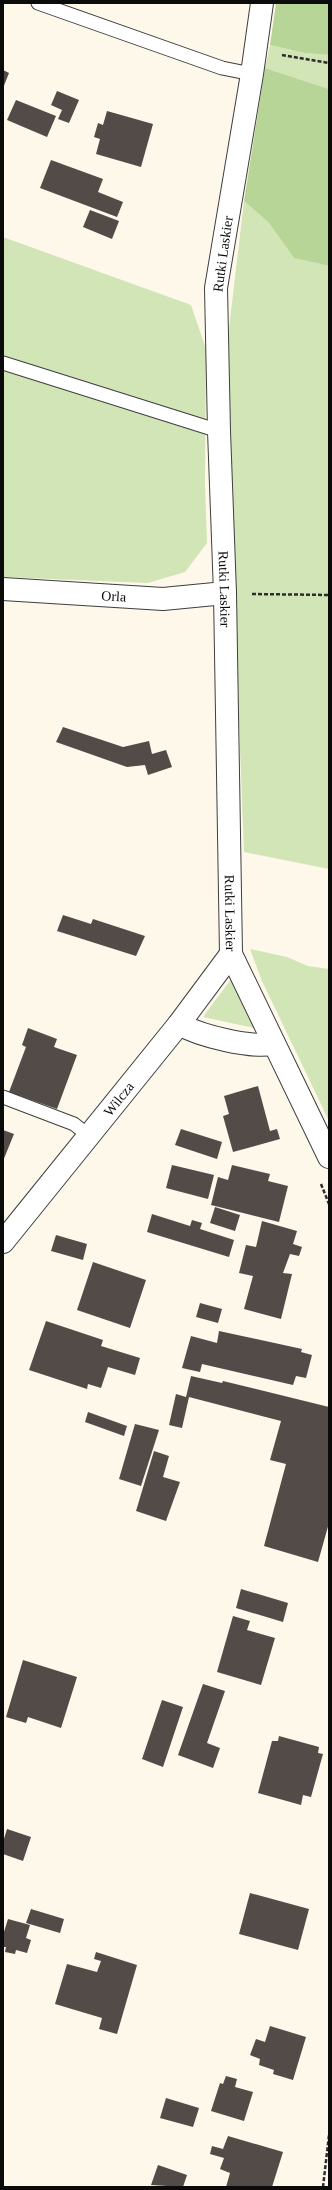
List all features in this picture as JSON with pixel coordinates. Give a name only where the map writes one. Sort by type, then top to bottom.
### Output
[{"type":"street","name":"Rutki Laskier","points":[[262,3],[256,51],[216,288],[218,431],[225,593],[231,954],[273,1044],[329,1157]]},
{"type":"street","name":"Orla","points":[[3,589],[162,599],[225,593]]},
{"type":"street","name":"Wilcza","points":[[3,1242],[179,1024],[231,954]]},
{"type":"street","points":[[179,1024],[192,1031],[260,1046],[273,1044]]},
{"type":"lane","points":[[38,3],[222,68],[252,74]]},
{"type":"lane","points":[[3,363],[218,431]]},
{"type":"lane","points":[[3,1097],[74,1124],[89,1136]]},
{"type":"path","points":[[256,51],[329,63]]},
{"type":"path","points":[[225,593],[329,596]]},
{"type":"path","points":[[319,1177],[329,1204]]},
{"type":"path","points":[[323,2187],[329,2135]]},
{"type":"green space","points":[[276,3],[329,3],[329,55],[305,53],[270,45]]},
{"type":"green space","points":[[270,45],[305,53],[329,55],[329,89],[265,68]]},
{"type":"green space","points":[[265,68],[329,89],[329,266],[294,258],[269,223],[244,201]]},
{"type":"green space","points":[[244,201],[269,223],[294,258],[329,266],[329,869],[244,852],[234,593],[231,433],[226,354]]},
{"type":"green space","points":[[3,237],[191,305],[206,349],[205,484],[207,543],[185,572],[148,583],[3,577]]},
{"type":"green space","points":[[250,949],[287,957],[308,966],[329,969],[329,1121],[262,981]]},
{"type":"green space","points":[[232,978],[254,1028],[203,1017]]},
{"type":"building","points":[[3,70],[9,73],[3,88]]},
{"type":"building","points":[[57,91],[79,100],[69,123],[58,119],[62,110],[51,105]]},
{"type":"building","points":[[16,100],[56,116],[47,137],[7,120]]},
{"type":"building","points":[[107,111],[153,124],[141,167],[96,154],[100,139],[94,137],[98,123],[103,125]]},
{"type":"building","points":[[51,160],[103,179],[98,192],[123,202],[117,217],[40,188]]},
{"type":"building","points":[[90,210],[119,221],[112,239],[83,227]]},
{"type":"building","points":[[63,727],[123,747],[149,741],[152,754],[166,750],[172,767],[148,775],[145,765],[127,767],[56,742]]},
{"type":"building","points":[[63,915],[91,924],[93,919],[145,936],[136,956],[57,931]]},
{"type":"building","points":[[28,1028],[57,1039],[54,1047],[77,1055],[57,1109],[9,1092],[26,1047],[22,1045]]},
{"type":"building","points":[[258,1086],[270,1131],[277,1129],[280,1139],[233,1152],[223,1116],[229,1114],[224,1096]]},
{"type":"building","points":[[181,1129],[222,1142],[217,1159],[175,1145]]},
{"type":"building","points":[[3,1130],[14,1134],[3,1161]]},
{"type":"building","points":[[172,1165],[214,1175],[208,1199],[166,1188]]},
{"type":"building","points":[[232,1165],[270,1174],[268,1181],[288,1186],[279,1222],[211,1205],[218,1177],[228,1180]]},
{"type":"building","points":[[215,1207],[240,1215],[235,1231],[210,1223]]},
{"type":"building","points":[[152,1214],[190,1226],[192,1220],[202,1223],[200,1229],[234,1240],[229,1257],[147,1232]]},
{"type":"building","points":[[262,1221],[297,1231],[293,1244],[302,1247],[299,1256],[290,1254],[283,1273],[292,1274],[281,1319],[244,1309],[253,1276],[239,1273],[246,1245],[256,1247]]},
{"type":"building","points":[[56,1235],[87,1244],[83,1260],[51,1251]]},
{"type":"building","points":[[93,1262],[146,1280],[130,1328],[77,1310]]},
{"type":"building","points":[[200,1303],[222,1309],[218,1323],[196,1317]]},
{"type":"building","points":[[46,1321],[103,1340],[101,1346],[140,1358],[135,1375],[108,1367],[101,1388],[88,1384],[87,1389],[29,1370]]},
{"type":"building","points":[[219,1331],[302,1349],[301,1352],[312,1355],[306,1378],[296,1376],[293,1385],[202,1364],[200,1372],[182,1368],[191,1336],[217,1343]]},
{"type":"building","points":[[191,1376],[222,1383],[223,1381],[329,1407],[329,1523],[318,1562],[264,1546],[286,1464],[270,1460],[281,1421],[189,1397],[182,1428],[169,1425],[176,1394],[186,1397]]},
{"type":"building","points":[[88,1412],[127,1426],[124,1436],[85,1422]]},
{"type":"building","points":[[135,1424],[159,1430],[141,1486],[119,1479]]},
{"type":"building","points":[[154,1451],[169,1456],[163,1477],[180,1482],[166,1521],[136,1511]]},
{"type":"building","points":[[241,1589],[288,1603],[283,1622],[236,1608]]},
{"type":"building","points":[[233,1616],[250,1621],[247,1630],[275,1638],[261,1685],[217,1672]]},
{"type":"building","points":[[23,1660],[77,1677],[61,1728],[28,1717],[26,1723],[6,1717]]},
{"type":"building","points":[[203,1684],[225,1691],[207,1743],[220,1748],[213,1768],[178,1755]]},
{"type":"building","points":[[162,1700],[183,1707],[163,1767],[142,1759]]},
{"type":"building","points":[[279,1736],[319,1747],[318,1753],[323,1754],[311,1797],[303,1795],[301,1805],[258,1793],[272,1741],[278,1741]]},
{"type":"building","points":[[7,1829],[31,1837],[23,1861],[3,1854],[3,1842]]},
{"type":"building","points":[[250,1893],[309,1909],[298,1950],[239,1934]]},
{"type":"building","points":[[31,1909],[64,1919],[60,1933],[26,1923]]},
{"type":"building","points":[[8,1919],[30,1925],[26,1938],[31,1940],[27,1953],[16,1950],[15,1954],[5,1952],[6,1947],[3,1947],[3,1935]]},
{"type":"building","points":[[96,1952],[137,1965],[117,2034],[99,2029],[102,2018],[55,2004],[67,1964],[97,1972],[101,1961],[94,1959]]},
{"type":"building","points":[[270,2026],[306,2037],[293,2080],[273,2074],[274,2070],[259,2065],[260,2059],[250,2055],[256,2039],[265,2042]]},
{"type":"building","points":[[226,2076],[237,2079],[235,2087],[253,2092],[244,2121],[211,2111],[220,2083],[223,2084]]},
{"type":"building","points":[[166,2098],[199,2108],[193,2127],[160,2118]]},
{"type":"building","points":[[228,2136],[283,2152],[272,2187],[226,2187],[230,2173],[220,2169],[224,2158],[210,2154],[212,2146],[223,2149]]},
{"type":"building","points":[[158,2165],[187,2175],[183,2187],[151,2185]]}]
